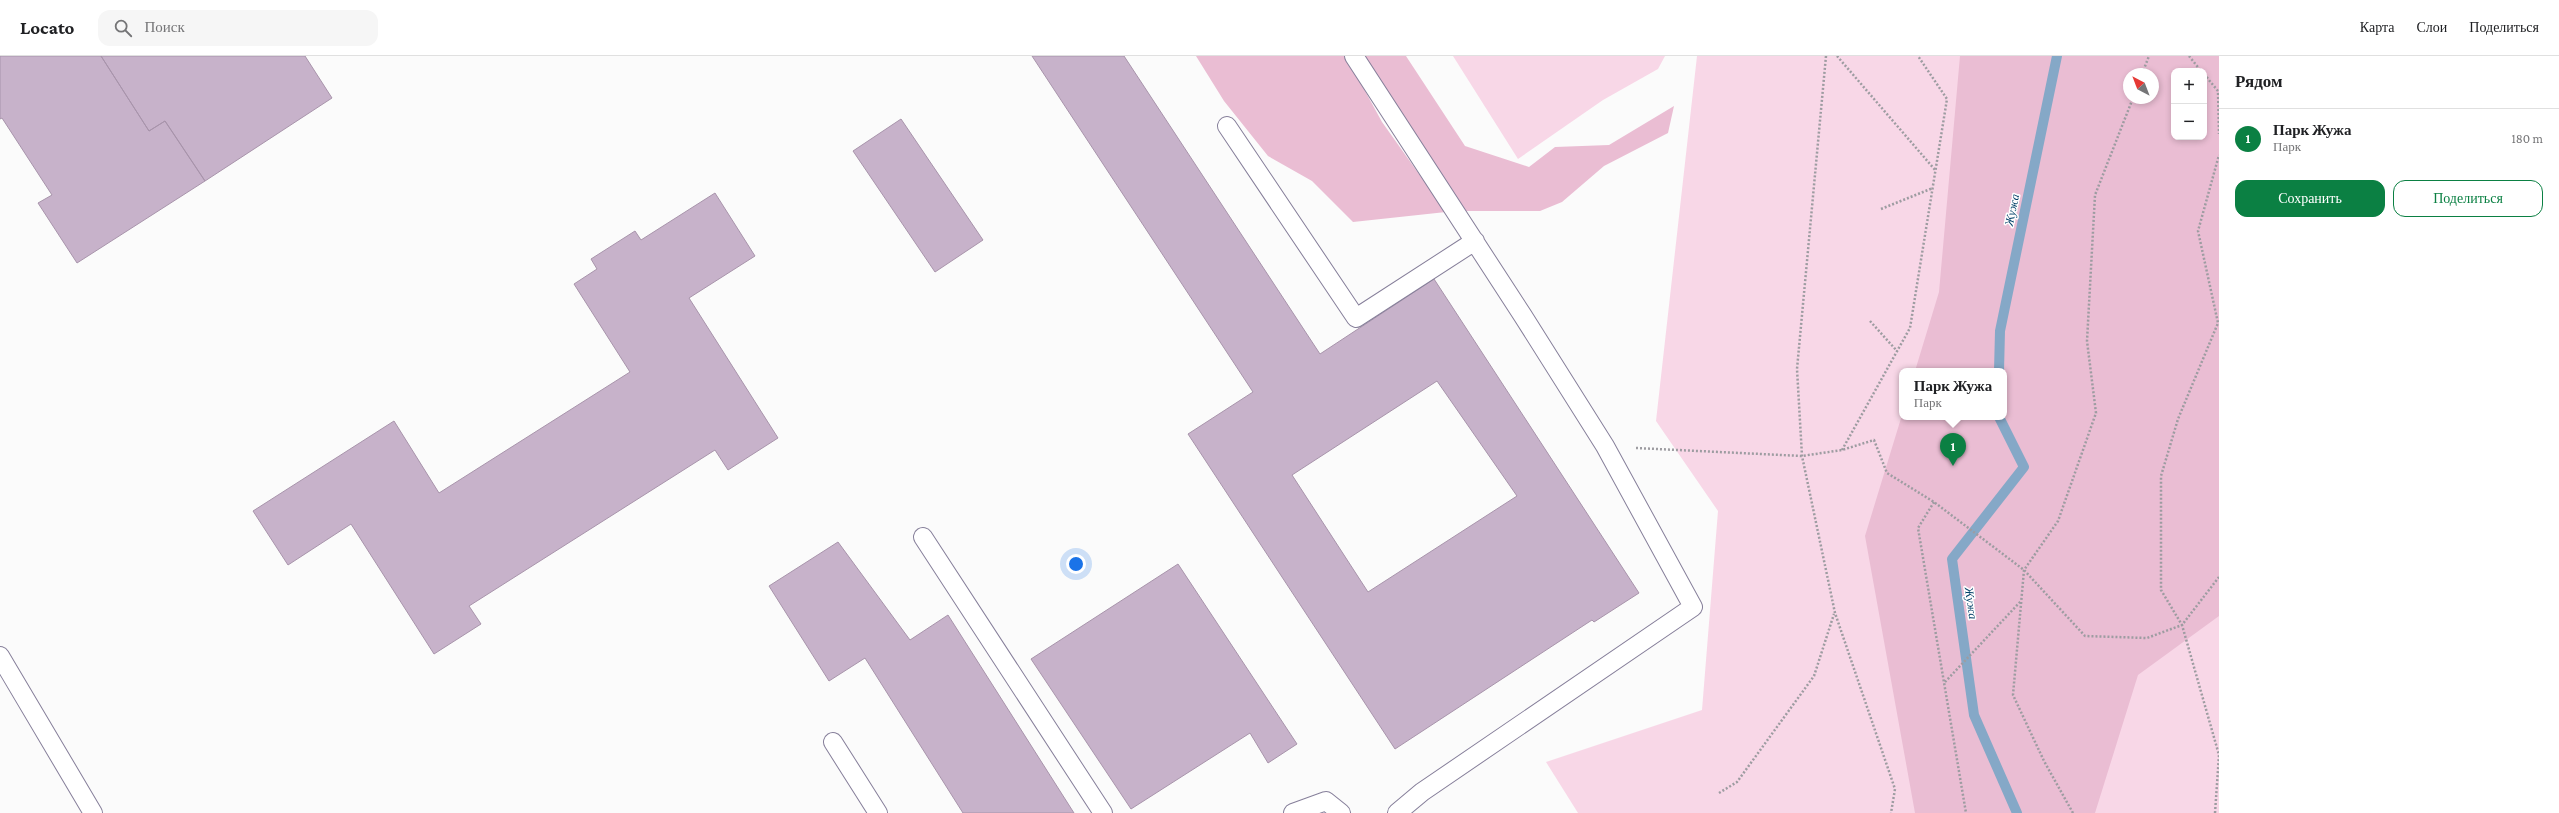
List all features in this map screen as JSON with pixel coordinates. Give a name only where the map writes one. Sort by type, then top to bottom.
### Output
[{"type":"lane","points":[[1354,56],[1475,241],[1605,446],[1693,607],[1422,792],[1397,813]]},
{"type":"lane","points":[[1227,126],[1356,318],[1475,241]]},
{"type":"lane","points":[[923,537],[1103,813]]},
{"type":"lane","points":[[0,656],[93,813]]},
{"type":"lane","points":[[833,742],[878,813]]},
{"type":"lane","points":[[1293,813],[1326,801],[1341,813]]},
{"type":"path","points":[[1826,56],[1797,369],[1802,456],[1835,613],[1895,789],[1891,813]]},
{"type":"path","points":[[1837,56],[1936,171]]},
{"type":"path","points":[[1842,450],[1910,328],[1947,99],[1918,56]]},
{"type":"path","points":[[2144,68],[2149,56]]},
{"type":"path","points":[[2189,56],[2199,68]]},
{"type":"path","points":[[2207,78],[2218,91],[2219,134]]},
{"type":"path","points":[[2073,813],[2044,761],[2013,695],[2024,570],[2058,521],[2096,413],[2087,341],[2095,195],[2131,104]]},
{"type":"path","points":[[2215,813],[2219,756],[2182,625],[2161,590],[2161,476],[2178,419],[2218,323],[2198,231],[2219,155]]},
{"type":"path","points":[[1881,209],[1933,188]]},
{"type":"path","points":[[1870,321],[1897,351]]},
{"type":"path","points":[[1605,446],[1802,456],[1842,450],[1874,440],[1887,474],[1934,502],[2024,570],[2086,636],[2147,638],[2182,625],[2219,577]]},
{"type":"path","points":[[1934,502],[1918,528],[1966,813]]},
{"type":"path","points":[[1944,683],[2021,600]]},
{"type":"path","points":[[1719,793],[1737,782],[1814,676],[1835,613]]},
{"type":"shaded area","points":[[1196,56],[1346,56],[1382,122],[1446,212],[1353,222],[1312,181],[1268,156],[1224,101]]},
{"type":"shaded area","points":[[1363,56],[1406,56],[1465,146],[1529,167],[1555,147],[1609,145],[1674,106],[1668,133],[1604,166],[1562,202],[1540,211],[1465,211]]},
{"type":"shaded area","points":[[1453,56],[1665,56],[1658,69],[1603,100],[1518,159]]},
{"type":"shaded area","points":[[1697,56],[2219,56],[2219,813],[1578,813],[1546,762],[1702,710],[1718,511],[1656,421]]},
{"type":"shaded area","points":[[1960,56],[2219,56],[2219,616],[2138,675],[2095,813],[1915,813],[1865,536],[1900,420],[2007,420],[2007,368],[1916,368],[1939,292]]},
{"type":"building","points":[[0,56],[101,56],[149,131],[165,121],[205,181],[77,263],[38,203],[52,195],[2,118],[0,119]]},
{"type":"building","points":[[101,56],[305,56],[332,98],[205,181],[165,121],[149,131]]},
{"type":"building","points":[[1032,56],[1124,56],[1320,354],[1434,279],[1639,593],[1594,622],[1592,620],[1395,749],[1188,434],[1253,392]],"holes":[[[1437,381],[1517,496],[1368,592],[1292,475]]]},
{"type":"building","points":[[901,119],[983,240],[935,272],[853,151]]},
{"type":"building","points":[[715,193],[755,256],[689,298],[778,438],[728,470],[715,450],[469,606],[481,624],[434,654],[351,524],[288,565],[253,511],[394,421],[439,493],[630,372],[574,284],[597,269],[591,259],[635,231],[641,240]]},
{"type":"building","points":[[838,542],[910,640],[948,615],[1074,813],[963,813],[865,658],[829,681],[769,586]]},
{"type":"building","points":[[1178,564],[1297,744],[1268,763],[1250,733],[1131,809],[1031,659]]},
{"type":"waterway","name":"Жужа","points":[[1999,368],[2000,331],[2057,56]]},
{"type":"waterway","name":"Жужа","points":[[2000,420],[2024,467],[1952,559],[1974,715],[2017,813]]},
{"type":"place","name":"Парк Жужа","points":[[1953,466]]}]
